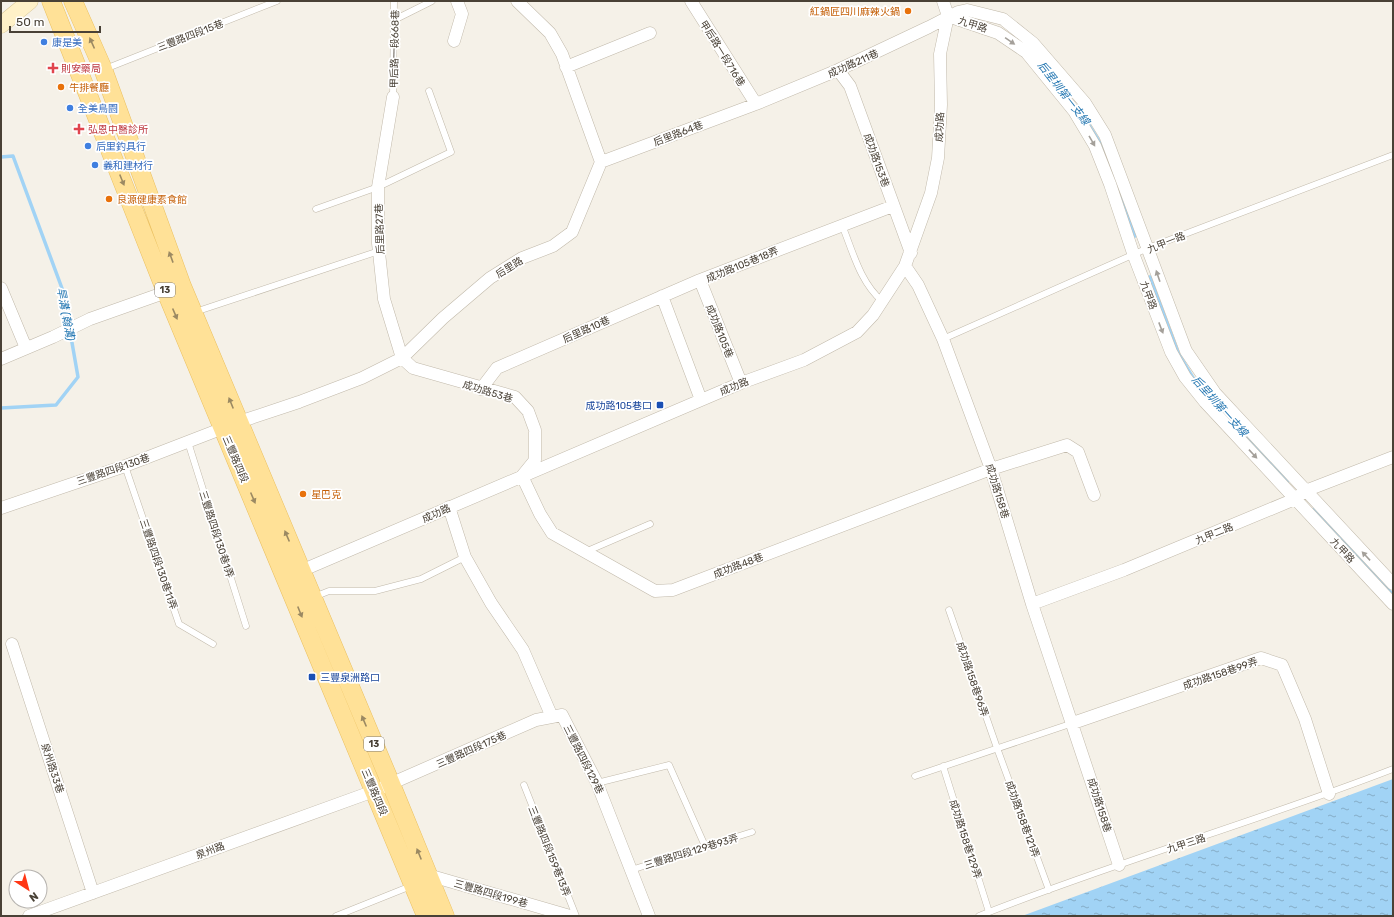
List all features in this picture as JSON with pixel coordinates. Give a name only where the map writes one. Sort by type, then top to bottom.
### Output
[{"type":"main road","points":[[1,25],[30,1]]},
{"type":"main road","name":"三豐路四段","points":[[51,1],[294,574],[374,791],[421,880],[444,916]]},
{"type":"main road","name":"三豐路四段","points":[[73,1],[103,69],[174,289],[194,312],[231,425]]},
{"type":"main road","name":"三豐路四段","points":[[294,574],[312,598],[391,784],[421,880],[426,916]]},
{"type":"street","points":[[454,41],[462,14],[457,1]]},
{"type":"street","points":[[517,1],[550,33],[562,54],[601,162]]},
{"type":"street","name":"甲后路一段716巷","points":[[691,1],[756,104]]},
{"type":"street","points":[[943,1],[948,16]]},
{"type":"street","name":"九甲路","points":[[948,16],[967,10],[1003,19],[1033,43],[1085,103],[1105,135],[1186,351],[1199,372],[1215,392],[1393,584]]},
{"type":"street","name":"成功路211巷","points":[[756,104],[838,70],[930,28],[948,16]]},
{"type":"street","name":"九甲路","points":[[948,16],[998,33],[1026,52],[1074,111],[1095,146],[1134,256],[1171,352],[1185,377],[1205,402],[1393,604]]},
{"type":"street","name":"成功路","points":[[294,574],[741,383],[804,360],[857,332],[873,315],[906,266],[931,193],[938,158],[940,54],[948,16]]},
{"type":"street","points":[[566,67],[650,34]]},
{"type":"street","name":"成功路153巷","points":[[838,70],[850,86],[911,253]]},
{"type":"street","name":"后里路27巷","points":[[393,97],[378,187],[379,251],[384,299],[402,358]]},
{"type":"street","name":"后里路64巷","points":[[601,162],[756,104]]},
{"type":"street","name":"后里路","points":[[231,425],[362,378],[402,358],[443,318],[490,278],[522,258],[553,246],[572,232],[601,162]]},
{"type":"street","name":"成功路105巷18弄","points":[[700,280],[893,206]]},
{"type":"street","name":"成功路158巷","points":[[906,266],[918,285],[943,339],[991,469],[1032,604],[1073,723],[1119,865]]},
{"type":"street","name":"后里路10巷","points":[[481,389],[497,368],[700,280]]},
{"type":"street","name":"成功路105巷","points":[[700,280],[741,383]]},
{"type":"street","points":[[1,288],[26,348]]},
{"type":"street","points":[[1,359],[90,319],[174,289]]},
{"type":"street","points":[[662,296],[701,400]]},
{"type":"street","name":"成功路53巷","points":[[402,358],[413,368],[515,398],[528,411],[535,430],[535,460],[522,476]]},
{"type":"street","name":"三豐路四段130巷","points":[[1,508],[126,466],[231,425]]},
{"type":"street","name":"成功路48巷","points":[[522,476],[540,514],[552,533],[655,591],[673,590],[991,469],[1067,444],[1078,452],[1094,495]]},
{"type":"street","name":"九甲二路","points":[[1032,604],[1124,570],[1295,499],[1306,491],[1393,457]]},
{"type":"street","name":"三豐路四段129巷","points":[[449,507],[464,557],[491,603],[523,650],[552,717],[562,715],[597,783],[649,916]]},
{"type":"street","name":"泉州路33巷","points":[[12,644],[93,893]]},
{"type":"street","name":"成功路158巷99弄","points":[[1073,723],[1261,658],[1282,665],[1305,719],[1329,794]]},
{"type":"street","name":"三豐路四段175巷","points":[[391,784],[536,720],[552,717]]},
{"type":"street","name":"泉州路","points":[[29,916],[391,784]]},
{"type":"street","name":"三豐路四段199巷","points":[[421,880],[570,916]]},
{"type":"lane","name":"三豐路四段15巷","points":[[103,69],[277,1]]},
{"type":"lane","name":"甲后路一段668巷","points":[[393,97],[394,1]]},
{"type":"lane","points":[[394,20],[432,1]]},
{"type":"lane","points":[[316,210],[378,187],[451,152],[428,91]]},
{"type":"lane","name":"九甲一路","points":[[943,339],[1134,256],[1148,248],[1393,155]]},
{"type":"lane","points":[[1104,169],[1116,164]]},
{"type":"lane","points":[[842,225],[863,276],[872,292],[882,301]]},
{"type":"lane","points":[[194,312],[379,251]]},
{"type":"lane","name":"三豐路四段130巷1弄","points":[[188,442],[246,626]]},
{"type":"lane","name":"三豐路四段130巷11弄","points":[[126,466],[179,624],[213,644]]},
{"type":"lane","points":[[585,552],[650,524]]},
{"type":"lane","points":[[312,598],[329,591],[375,591],[421,579],[464,557]]},
{"type":"lane","points":[[1368,576],[1378,568]]},
{"type":"lane","name":"成功路158巷96弄","points":[[949,610],[997,748]]},
{"type":"lane","points":[[915,776],[1073,723]]},
{"type":"lane","name":"成功路158巷121弄","points":[[997,748],[1049,890]]},
{"type":"lane","points":[[597,783],[669,765],[705,846]]},
{"type":"lane","name":"成功路158巷129弄","points":[[943,766],[989,912]]},
{"type":"lane","name":"九甲三路","points":[[979,916],[1119,865],[1329,794],[1393,769]]},
{"type":"lane","name":"三豐路四段159巷13弄","points":[[524,786],[576,916]]},
{"type":"lane","name":"三豐路四段129巷93弄","points":[[631,870],[752,832]]},
{"type":"lane","points":[[336,916],[421,880]]},
{"type":"water","points":[[1393,779],[1393,916],[1022,916]]},
{"type":"waterway","name":"后里圳第一支線","points":[[1082,114],[1100,143],[1107,161]]},
{"type":"waterway","name":"旱溝 (翰溝)","points":[[1,157],[13,156],[63,291],[78,377],[56,405],[1,408]]},
{"type":"waterway","name":"后里圳第一支線","points":[[1112,171],[1115,181]]},
{"type":"waterway","name":"后里圳第一支線","points":[[1117,187],[1135,236]]},
{"type":"waterway","name":"后里圳第一支線","points":[[1150,277],[1178,353],[1193,378],[1288,481]]},
{"type":"waterway","name":"后里圳第一支線","points":[[1314,509],[1393,595]]},
{"type":"place","name":"紅鍋匠四川麻辣火鍋","points":[[908,11]]},
{"type":"place","name":"康是美","points":[[44,42]]},
{"type":"place","name":"則安藥局","points":[[53,68]]},
{"type":"place","name":"牛排餐廳","points":[[61,87]]},
{"type":"place","name":"全美鳥園","points":[[70,108]]},
{"type":"place","name":"弘恩中醫診所","points":[[79,129]]},
{"type":"place","name":"后里釣具行","points":[[88,146]]},
{"type":"place","name":"義和建材行","points":[[95,165]]},
{"type":"place","name":"良源健康素食館","points":[[109,199]]},
{"type":"place","name":"成功路105巷口","points":[[660,405]]},
{"type":"place","name":"星巴克","points":[[303,494]]},
{"type":"place","name":"三豐泉洲路口","points":[[312,677]]}]
